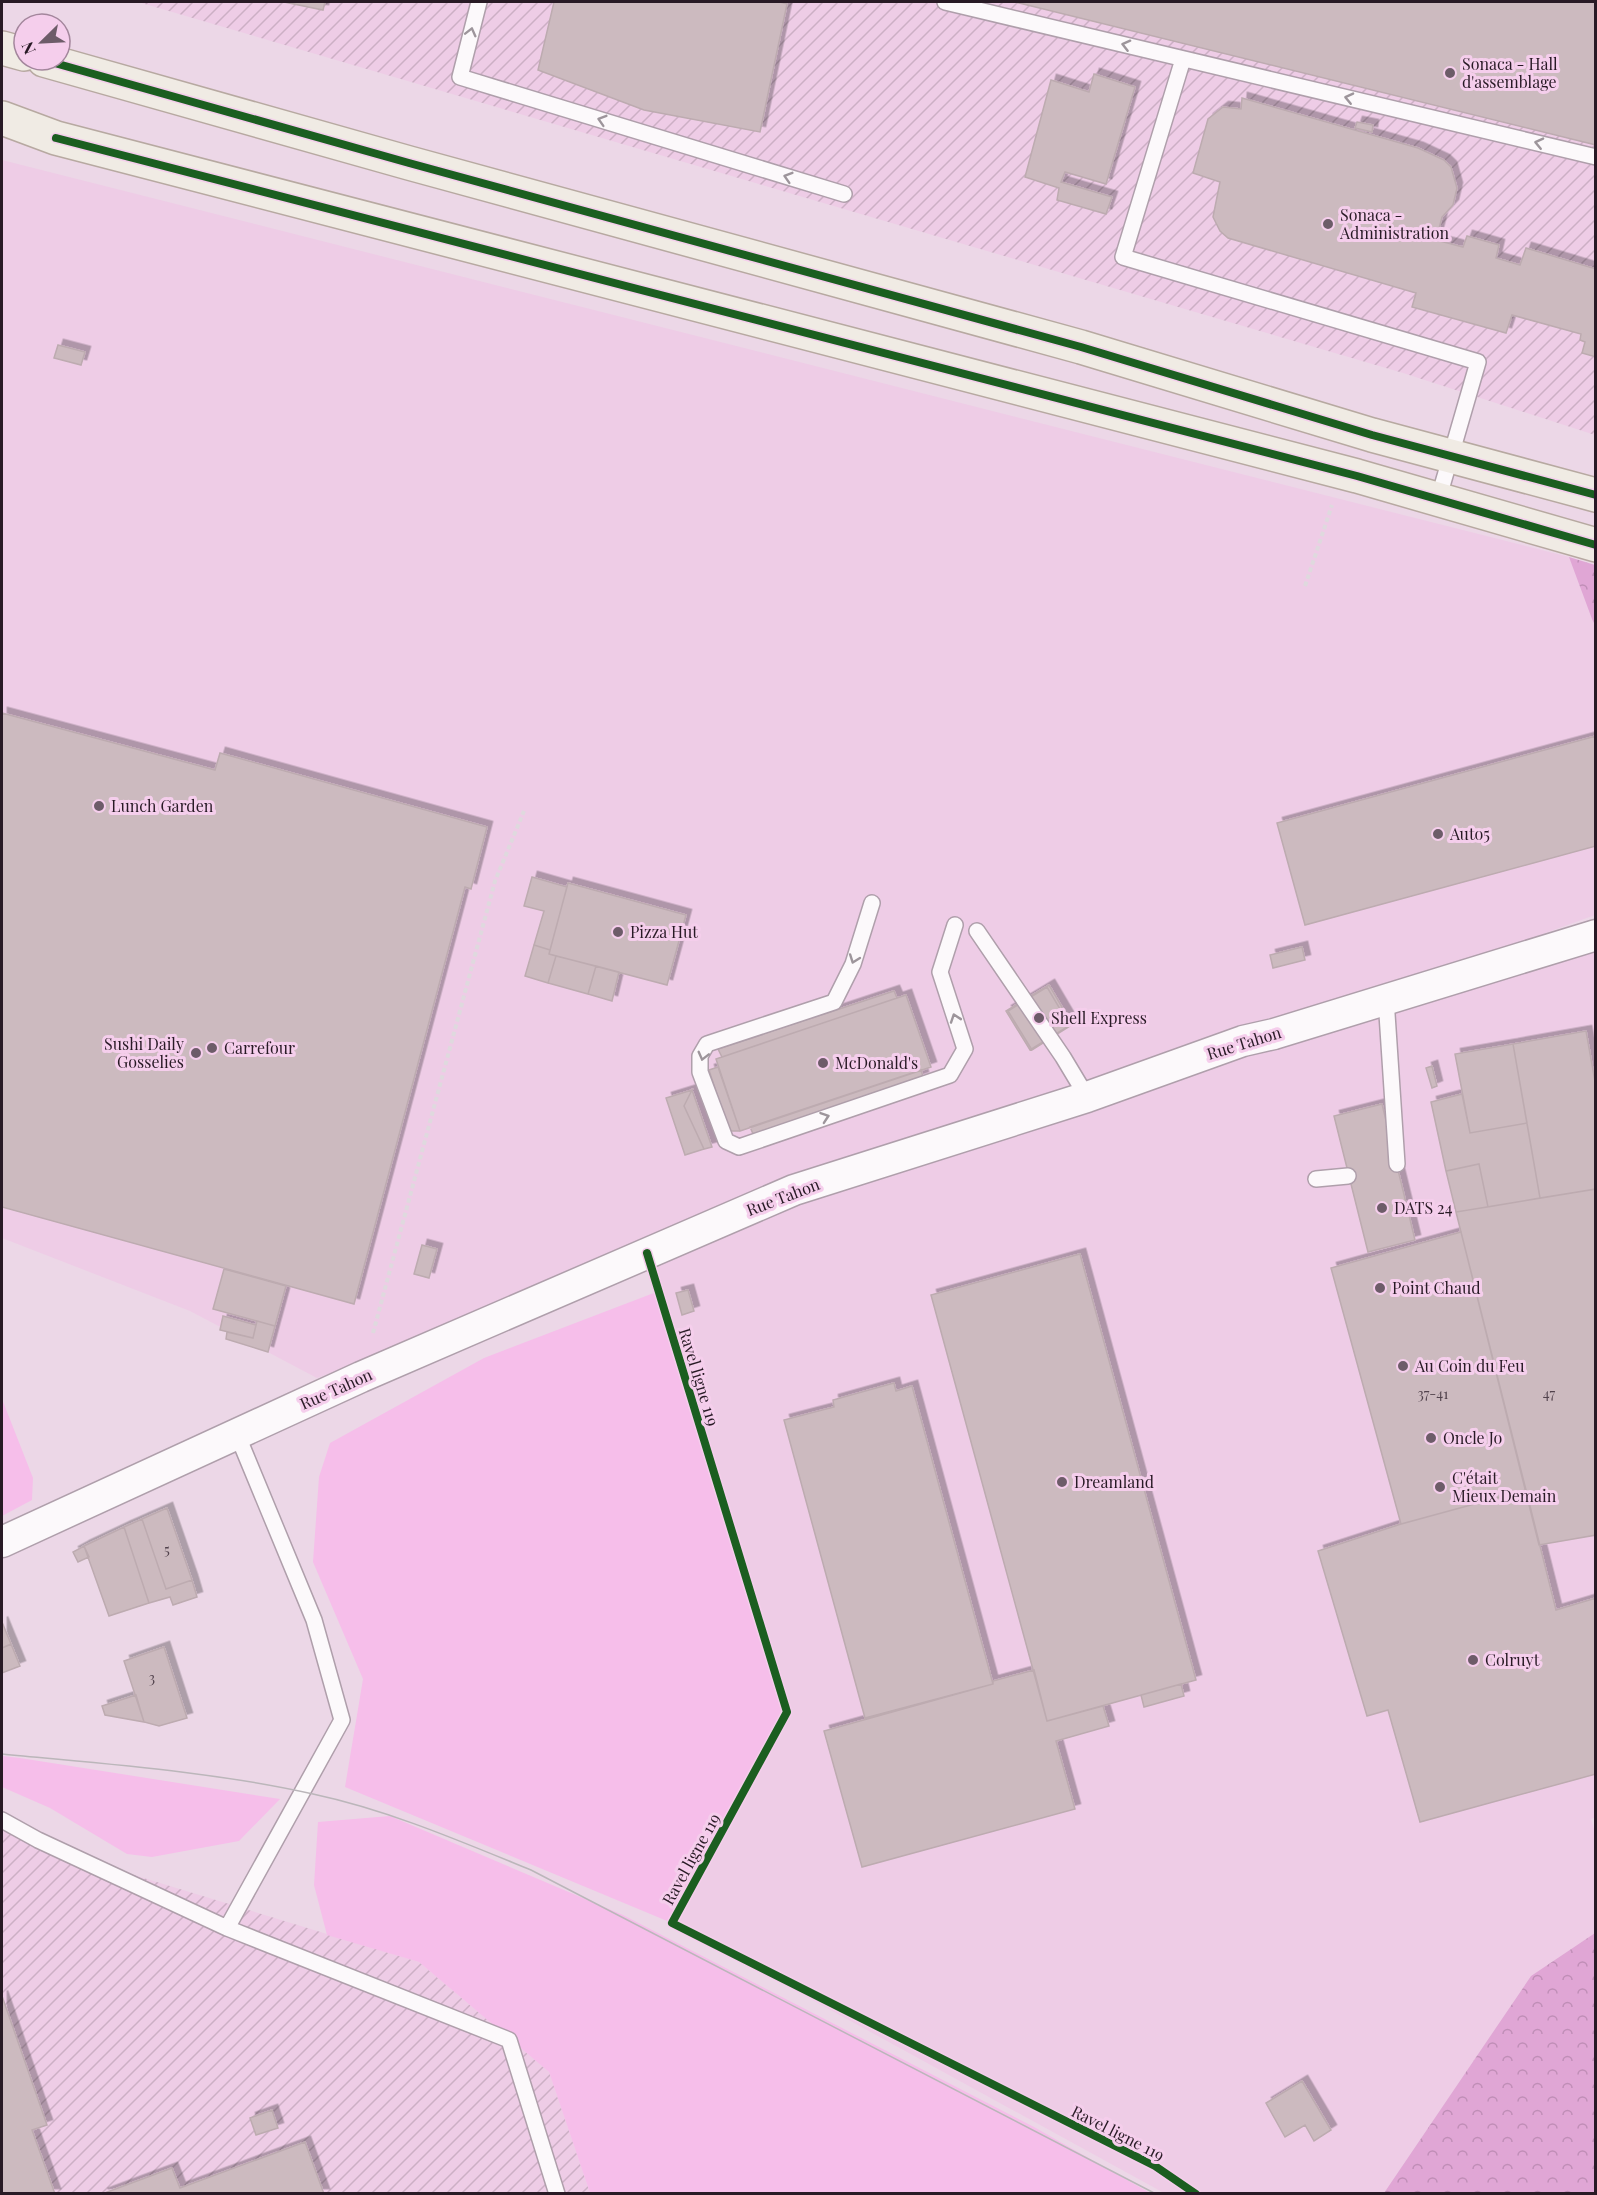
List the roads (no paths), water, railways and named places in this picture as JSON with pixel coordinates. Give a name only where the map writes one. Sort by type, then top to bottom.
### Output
[{"type":"main road","points":[[72,68],[387,157],[1081,347],[1372,435],[1596,495]]},
{"type":"main road","points":[[2,118],[68,141],[1357,476],[1596,545]]},
{"type":"street","name":"Rue Tahon","points":[[2,1542],[361,1377],[794,1190],[1087,1097],[1243,1041],[1274,1034],[1596,935]]},
{"type":"lane","points":[[479,2],[460,77],[844,194]]},
{"type":"lane","points":[[945,2],[1596,157]]},
{"type":"lane","points":[[1183,59],[1123,257],[1478,362],[1438,500]]},
{"type":"lane","points":[[872,903],[853,964],[834,1002],[706,1044],[700,1056],[700,1072],[726,1141],[739,1147],[950,1075],[965,1049],[940,972],[955,925]]},
{"type":"lane","points":[[976,931],[1087,1097]]},
{"type":"lane","points":[[1386,999],[1397,1164]]},
{"type":"lane","points":[[1316,1179],[1348,1176]]},
{"type":"lane","points":[[227,1928],[342,1720],[314,1620],[237,1434]]},
{"type":"lane","points":[[2,1820],[38,1840],[227,1928],[509,2040],[557,2193]]},
{"type":"tram line","points":[[2,1754],[158,1769],[274,1786],[369,1809],[451,1837],[531,1870],[1156,2194]]},
{"type":"place","name":"Sonaca - Hall d'assemblage","points":[[1450,73]]},
{"type":"place","name":"Sonaca - Administration","points":[[1328,224]]},
{"type":"place","name":"Lunch Garden","points":[[99,806]]},
{"type":"place","name":"Auto5","points":[[1438,834]]},
{"type":"place","name":"Pizza Hut","points":[[618,932]]},
{"type":"place","name":"Shell Express","points":[[1039,1018]]},
{"type":"place","name":"Carrefour","points":[[212,1048]]},
{"type":"place","name":"Sushi Daily Gosselies","points":[[196,1053]]},
{"type":"place","name":"McDonald's","points":[[823,1063]]},
{"type":"place","name":"DATS 24","points":[[1382,1208]]},
{"type":"place","name":"Point Chaud","points":[[1380,1288]]},
{"type":"place","name":"Au Coin du Feu","points":[[1403,1366]]},
{"type":"place","name":"Oncle Jo","points":[[1431,1438]]},
{"type":"place","name":"Dreamland","points":[[1062,1482]]},
{"type":"place","name":"C'était Mieux Demain","points":[[1440,1487]]},
{"type":"place","name":"Colruyt","points":[[1473,1660]]}]
